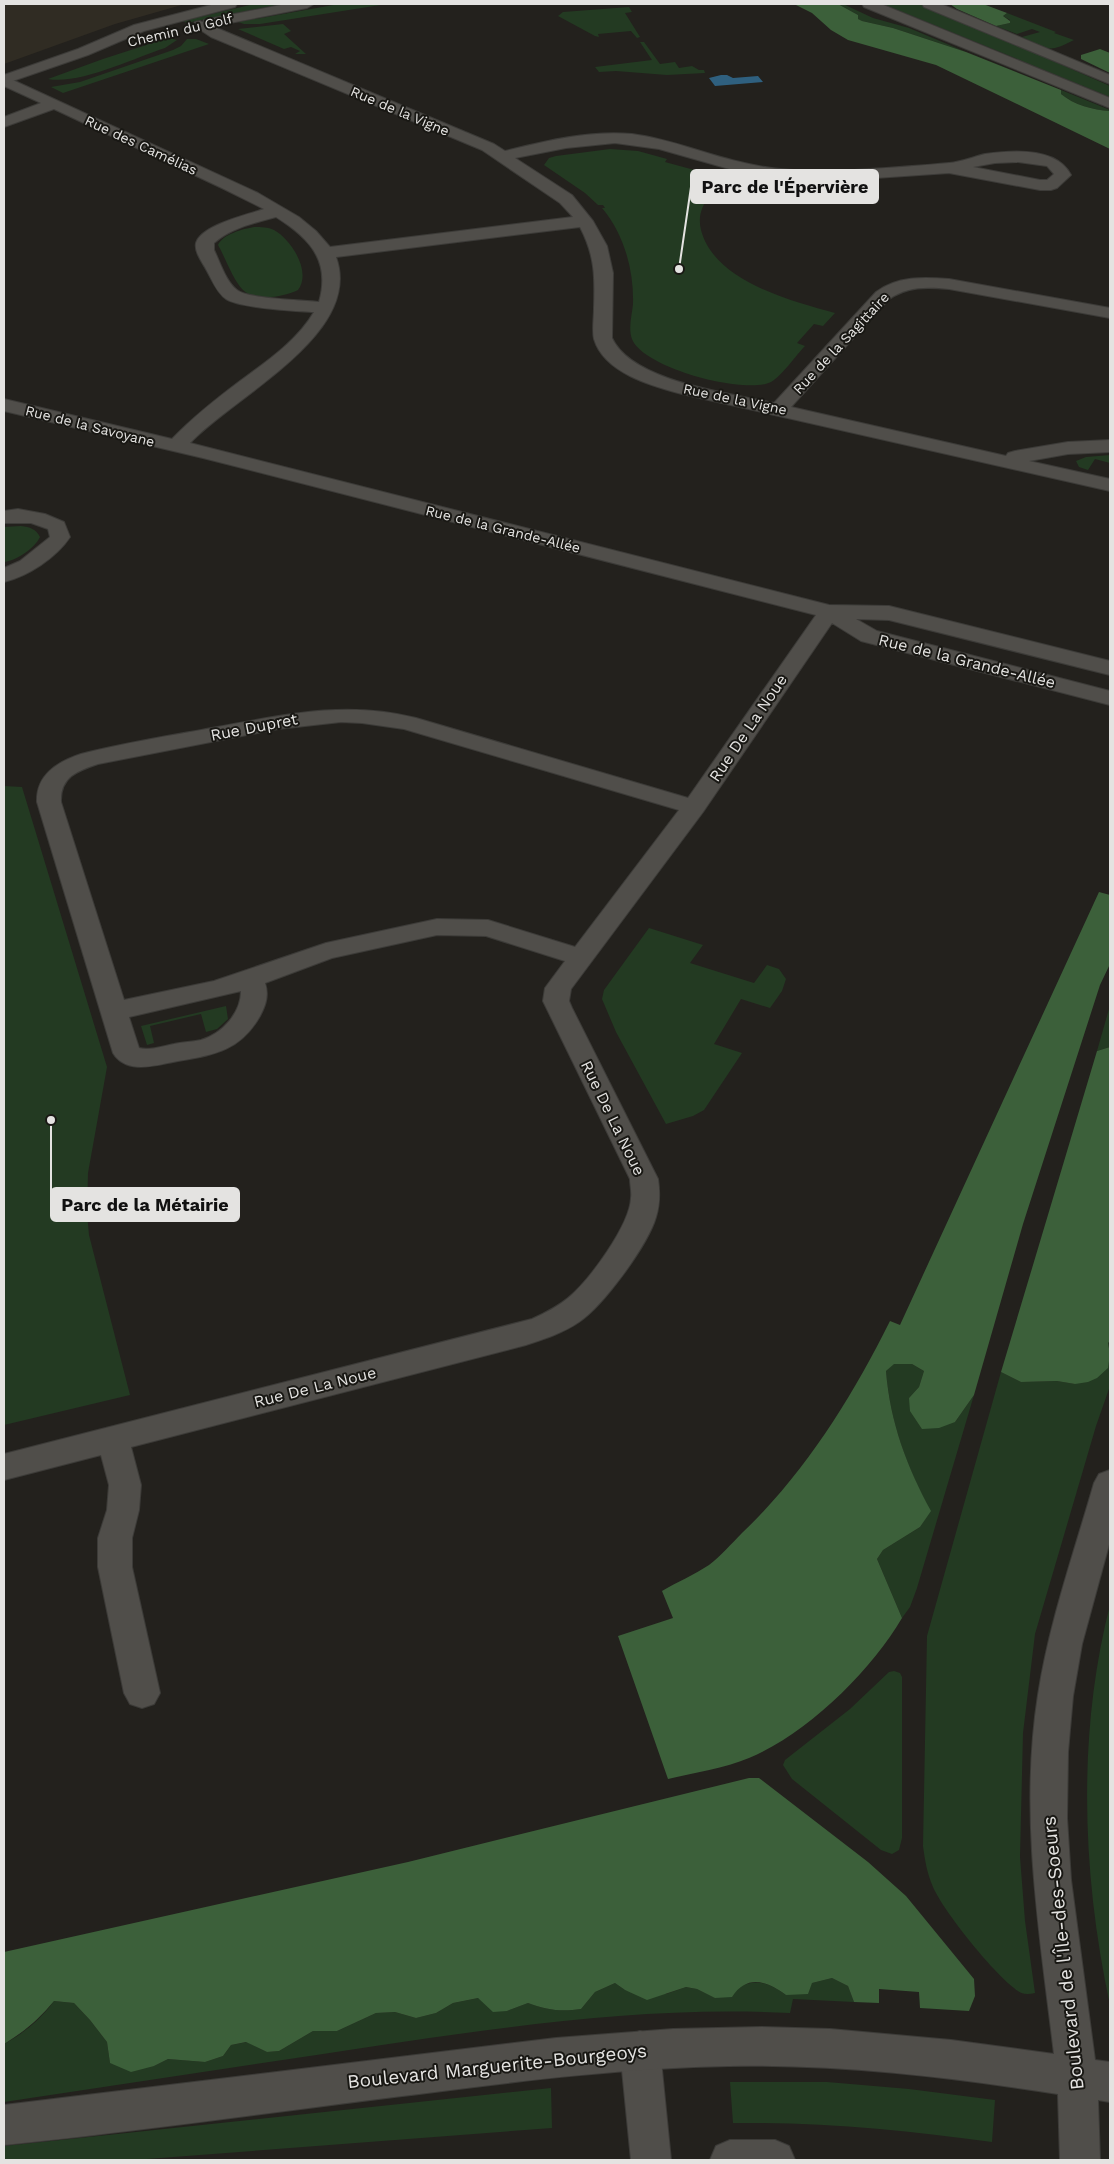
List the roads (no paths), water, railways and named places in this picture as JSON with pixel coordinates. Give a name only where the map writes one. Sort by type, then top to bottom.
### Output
[{"type":"street","name":"Chemin du Golf","points":[[4,80],[83,52],[139,28],[230,4]]},
{"type":"street","name":"Chemin du Golf","points":[[83,52],[200,25],[307,4]]},
{"type":"street","points":[[869,4],[1110,103]]},
{"type":"street","points":[[929,4],[1110,80]]},
{"type":"street","name":"Rue de la Vigne","points":[[200,25],[225,38],[485,146],[566,199],[585,221],[598,246],[604,273],[603,338],[608,349],[618,360],[643,376],[664,383],[1110,485]]},
{"type":"street","name":"Rue des Camélias","points":[[4,80],[252,197],[305,230],[326,254],[331,274],[331,285],[325,308],[308,333],[295,347],[196,425],[176,446]]},
{"type":"street","points":[[4,122],[54,104]]},
{"type":"street","points":[[503,156],[552,146],[621,139],[644,141],[748,170],[785,175],[855,175],[950,168],[988,159],[1021,157],[1048,162],[1059,167],[1063,175],[1051,185],[1040,185],[950,168]]},
{"type":"street","points":[[277,211],[234,225],[214,234],[205,242],[205,250],[225,288],[233,296],[263,302],[325,308]]},
{"type":"street","points":[[326,254],[585,221]]},
{"type":"street","name":"Rue de la Sagittaire","points":[[779,409],[882,296],[897,287],[921,283],[949,284],[1110,313]]},
{"type":"street","name":"Rue de la Sagittaire","points":[[1056,303],[1110,295]]},
{"type":"street","name":"Rue de la Savoyane","points":[[4,405],[176,446]]},
{"type":"street","name":"Rue de la Grande-Allée","points":[[176,446],[829,612],[889,613],[1110,668]]},
{"type":"street","name":"Rue de la Vigne","points":[[1001,459],[1068,448],[1110,446]]},
{"type":"street","points":[[4,517],[22,515],[40,519],[57,526],[60,537],[57,542],[27,565],[4,576]]},
{"type":"street","name":"Rue de la Grande-Allée","points":[[829,612],[869,636],[1110,698]]},
{"type":"street","name":"Rue De La Noue","points":[[4,1467],[526,1333],[555,1323],[580,1307],[589,1298],[600,1285],[642,1219],[645,1209],[646,1189],[630,1148],[556,1001],[558,988],[694,806],[829,612]]},
{"type":"street","name":"Rue Dupret","points":[[250,979],[254,994],[246,1017],[231,1035],[210,1046],[148,1058],[136,1058],[125,1050],[48,799],[48,789],[56,777],[78,762],[98,756],[316,716],[357,715],[387,718],[408,723],[694,806]]},
{"type":"street","points":[[114,1011],[217,989],[250,979],[326,950],[425,929],[450,926],[488,928],[580,957]]},
{"type":"street","points":[[113,1438],[124,1485],[123,1510],[115,1538],[115,1567],[142,1693]]},
{"type":"street","name":"Boulevard de l'Île-des-Soeurs","points":[[1080,2160],[1093,2080],[1052,1880],[1049,1818],[1050,1752],[1055,1696],[1065,1644],[1110,1482]]},
{"type":"street","name":"Boulevard Marguerite-Bourgeoys","points":[[4,2125],[556,2056],[640,2050],[753,2046],[829,2049],[930,2058],[1093,2080]]},
{"type":"street","points":[[640,2050],[651,2160]]},
{"type":"street","points":[[730,2160],[775,2160]]},
{"type":"water","points":[[721,75],[733,78],[758,76],[763,82],[715,86],[709,78]]},
{"type":"place","name":"Parc de l'Épervière","points":[[679,269]]},
{"type":"place","name":"Parc de la Métairie","points":[[51,1120]]}]
